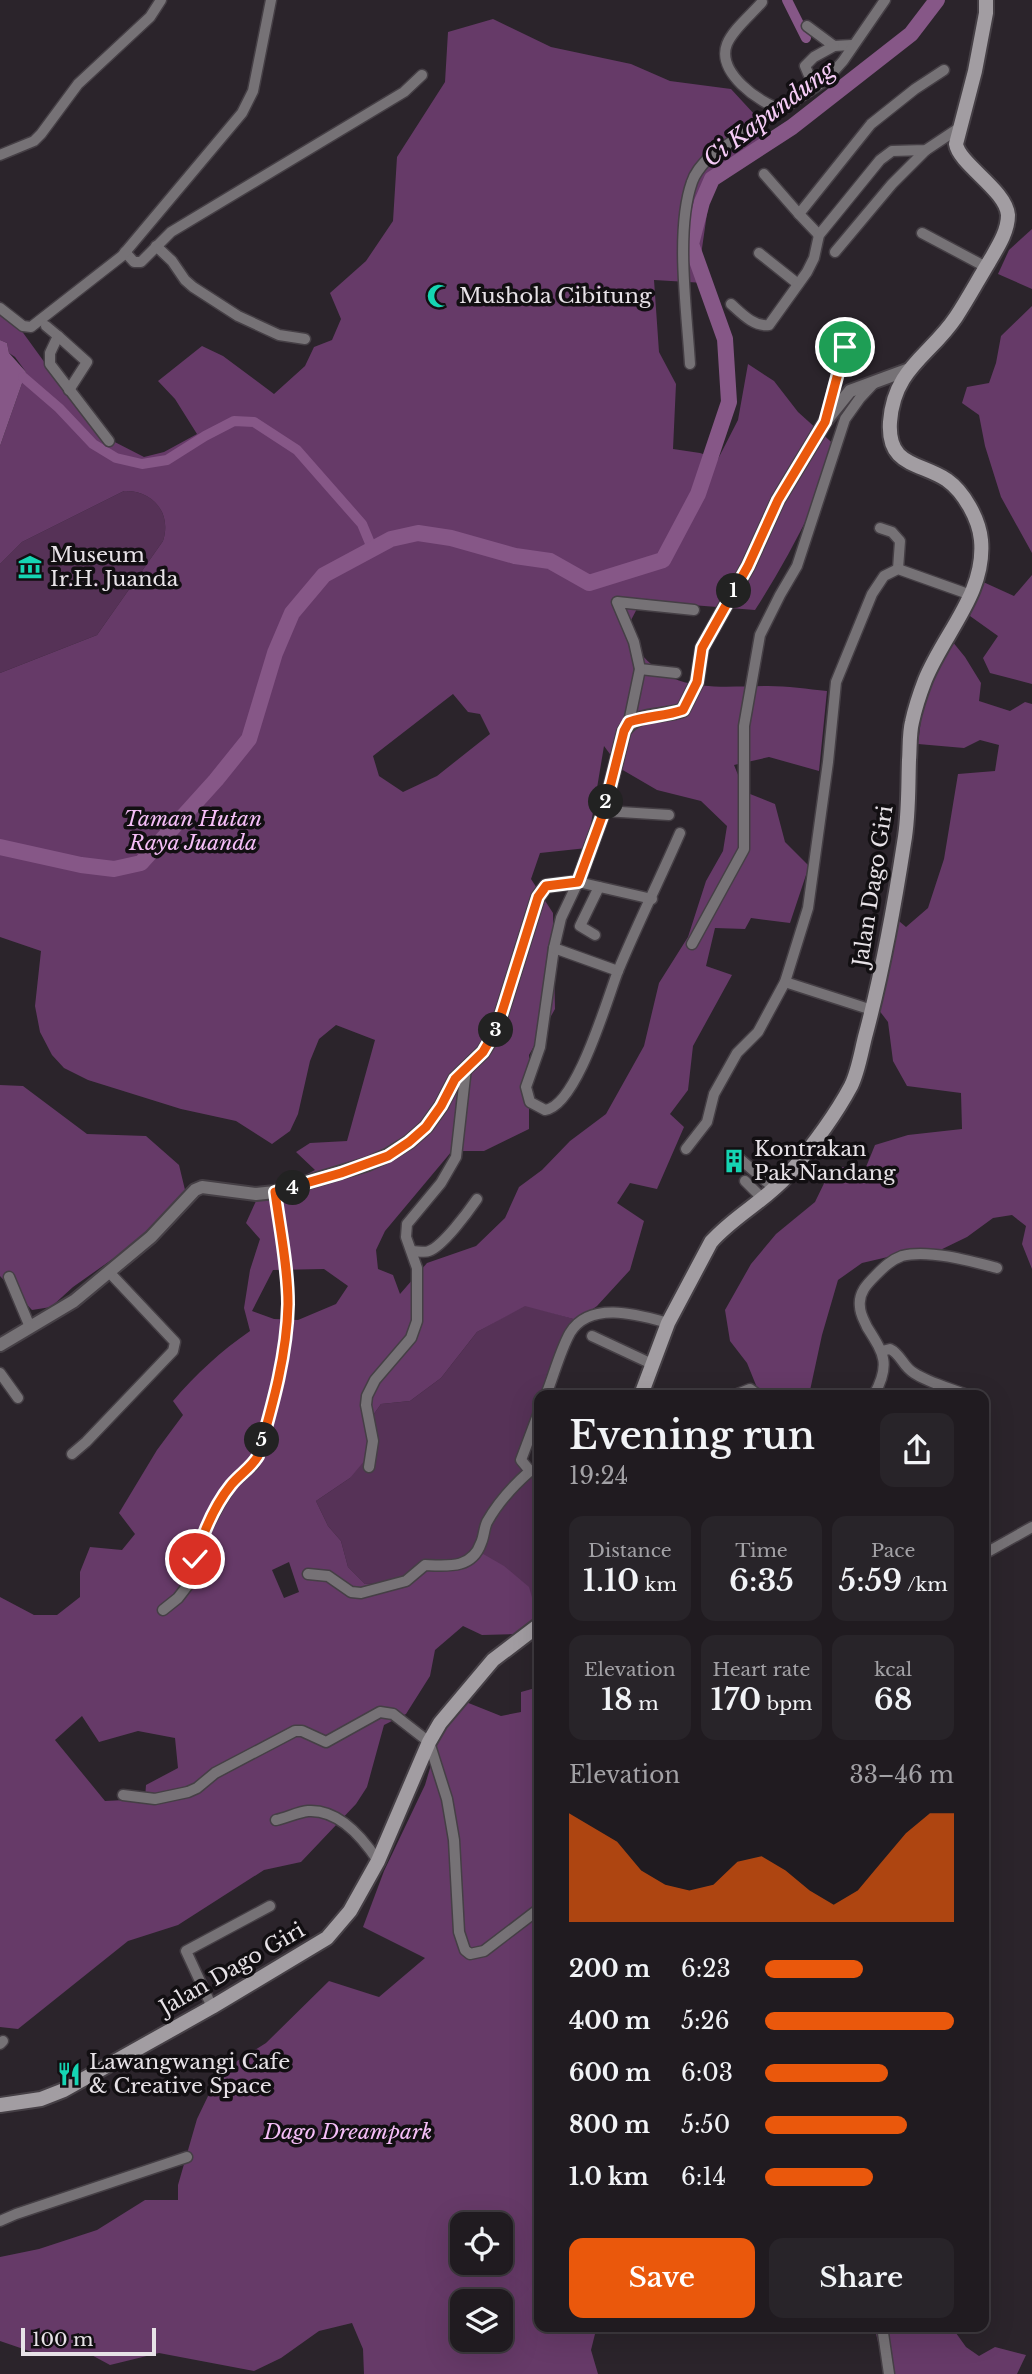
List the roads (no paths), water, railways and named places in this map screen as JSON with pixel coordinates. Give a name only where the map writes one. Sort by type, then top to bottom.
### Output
[{"type":"main road","points":[[907,370],[955,318],[1003,238],[1008,214],[1003,204],[984,178],[957,151],[958,128],[975,71],[986,0]]},
{"type":"main road","name":"Jalan Dago Giri","points":[[646,1390],[652,1364],[668,1323],[711,1241],[720,1231],[769,1194],[806,1152],[852,1084],[872,1010],[907,824],[911,726],[925,678],[971,595],[982,557],[981,536],[974,515],[962,496],[947,480],[913,466],[903,458],[890,440],[890,420],[907,370]]},
{"type":"main road","name":"Jalan Dago Giri","points":[[0,2105],[41,2099],[64,2090],[212,2007],[327,1938],[350,1911],[378,1861],[429,1742],[440,1723],[493,1660],[534,1629]]},
{"type":"street","points":[[0,155],[34,141],[78,84],[150,17],[161,0]]},
{"type":"street","points":[[0,308],[23,326],[31,327],[124,254],[249,102],[271,0]]},
{"type":"street","points":[[690,364],[683,256],[691,183],[710,156],[814,87],[835,70],[886,0]]},
{"type":"street","points":[[762,2],[732,37],[726,52],[733,75],[751,94],[781,109]]},
{"type":"street","points":[[807,26],[834,46]]},
{"type":"street","points":[[814,87],[805,66],[814,57],[834,46],[852,45]]},
{"type":"street","points":[[799,214],[871,124],[944,70]]},
{"type":"street","points":[[124,254],[138,263],[141,262],[171,232],[404,92],[422,75]]},
{"type":"street","points":[[835,252],[892,184],[926,150],[958,128]]},
{"type":"street","points":[[731,304],[758,325],[769,326],[814,258],[819,235],[887,154],[892,151],[926,150]]},
{"type":"street","points":[[764,174],[819,235]]},
{"type":"street","points":[[922,233],[986,267]]},
{"type":"street","points":[[156,246],[172,261],[192,287],[238,316],[279,335],[305,339]]},
{"type":"street","points":[[759,253],[798,284]]},
{"type":"street","points":[[46,326],[87,362],[69,390]]},
{"type":"street","points":[[58,336],[50,353],[50,364],[109,440]]},
{"type":"street","points":[[825,422],[845,347]]},
{"type":"street","points":[[629,722],[683,710],[697,682],[702,648],[748,566],[778,500],[825,422],[850,391],[907,370]]},
{"type":"street","points":[[692,944],[744,849],[744,726],[760,635],[797,566],[845,419],[876,382]]},
{"type":"street","points":[[880,528],[892,532],[900,541],[898,569]]},
{"type":"street","points":[[686,1149],[707,1122],[714,1094],[737,1053],[758,1032],[785,982],[808,908],[836,682],[872,594],[884,576],[898,569],[971,595]]},
{"type":"street","points":[[680,833],[618,971],[581,1068],[558,1105],[551,1109],[540,1108],[530,1101],[526,1087],[540,1047],[554,948],[561,918],[578,882],[604,811],[624,731],[629,722],[640,669],[634,642],[617,602],[694,610]]},
{"type":"street","points":[[640,669],[676,673]]},
{"type":"street","points":[[604,811],[669,815]]},
{"type":"street","points":[[0,1345],[75,1301],[151,1237],[201,1187],[256,1194],[275,1192],[368,1164],[388,1156],[409,1142],[426,1127],[455,1079],[483,1052],[497,1028],[538,897],[546,886],[578,882],[652,899]]},
{"type":"street","points":[[595,935],[580,926],[599,887]]},
{"type":"street","points":[[554,948],[618,971]]},
{"type":"street","points":[[785,982],[872,1010]]},
{"type":"street","points":[[369,1467],[373,1441],[366,1405],[367,1396],[375,1381],[411,1338],[417,1321],[418,1268],[406,1237],[407,1224],[441,1183],[456,1157],[466,1068]]},
{"type":"street","points":[[740,1160],[769,1194]]},
{"type":"street","points":[[745,1181],[769,1194]]},
{"type":"street","points":[[163,1610],[178,1598],[188,1585],[203,1535],[219,1503],[232,1484],[253,1465],[258,1456],[275,1395],[286,1335],[288,1305],[275,1192]]},
{"type":"street","points":[[412,1251],[429,1252],[467,1214],[477,1199]]},
{"type":"street","points":[[877,1390],[883,1378],[885,1363],[882,1351],[862,1318],[860,1296],[866,1284],[889,1262],[904,1256],[959,1257],[997,1268]]},
{"type":"street","points":[[72,1454],[176,1346],[110,1273]]},
{"type":"street","points":[[9,1277],[30,1327]]},
{"type":"street","points":[[548,1390],[570,1333],[578,1323],[594,1315],[612,1312],[668,1323]]},
{"type":"street","points":[[592,1336],[652,1364]]},
{"type":"street","points":[[882,1351],[890,1349],[896,1352],[903,1364],[913,1373],[955,1390]]},
{"type":"street","points":[[0,1373],[18,1398]]},
{"type":"street","points":[[308,1574],[328,1576],[351,1592],[361,1592],[406,1581],[425,1565],[451,1566],[472,1559],[482,1542],[486,1523],[516,1484],[530,1471],[521,1460],[534,1425]]},
{"type":"street","points":[[989,1551],[1032,1527]]},
{"type":"street","points":[[123,1795],[155,1799],[188,1792],[215,1773],[295,1731],[302,1731],[326,1742],[380,1712],[393,1714],[429,1742],[447,1799],[454,1840],[459,1932],[464,1950],[470,1954],[484,1951],[534,1913]]},
{"type":"street","points":[[276,1821],[307,1811],[325,1813],[357,1833],[378,1861]]},
{"type":"street","points":[[212,2007],[186,1951],[270,1906]]},
{"type":"street","points":[[0,2221],[187,2157]]},
{"type":"street","points":[[884,2332],[889,2374]]},
{"type":"waterway","points":[[787,0],[806,38]]},
{"type":"waterway","name":"Ci Kapundung","points":[[0,847],[81,865],[114,869],[141,863],[249,739],[275,653],[292,613],[324,575],[391,539],[418,533],[451,538],[515,556],[550,561],[589,583],[663,560],[698,494],[729,402],[725,339],[691,244],[702,202],[712,179],[792,127],[911,34],[937,0]]},
{"type":"waterway","points":[[23,377],[59,408],[93,444],[116,458],[142,464],[167,460],[234,421],[254,422],[297,450],[362,524],[372,548]]},
{"type":"place","name":"Mushola Cibitung","points":[[439,296]]},
{"type":"place","name":"Museum Ir.H. Juanda","points":[[30,567]]},
{"type":"place","name":"Kontrakan Pak Nandang","points":[[734,1161]]},
{"type":"place","name":"Lawangwangi Cafe & Creative Space","points":[[69,2074]]},
{"type":"park label","name":"Taman Hutan Raya Juanda","points":[[193,831]]},
{"type":"park label","name":"Dago Dreampark","points":[[348,2132]]}]
